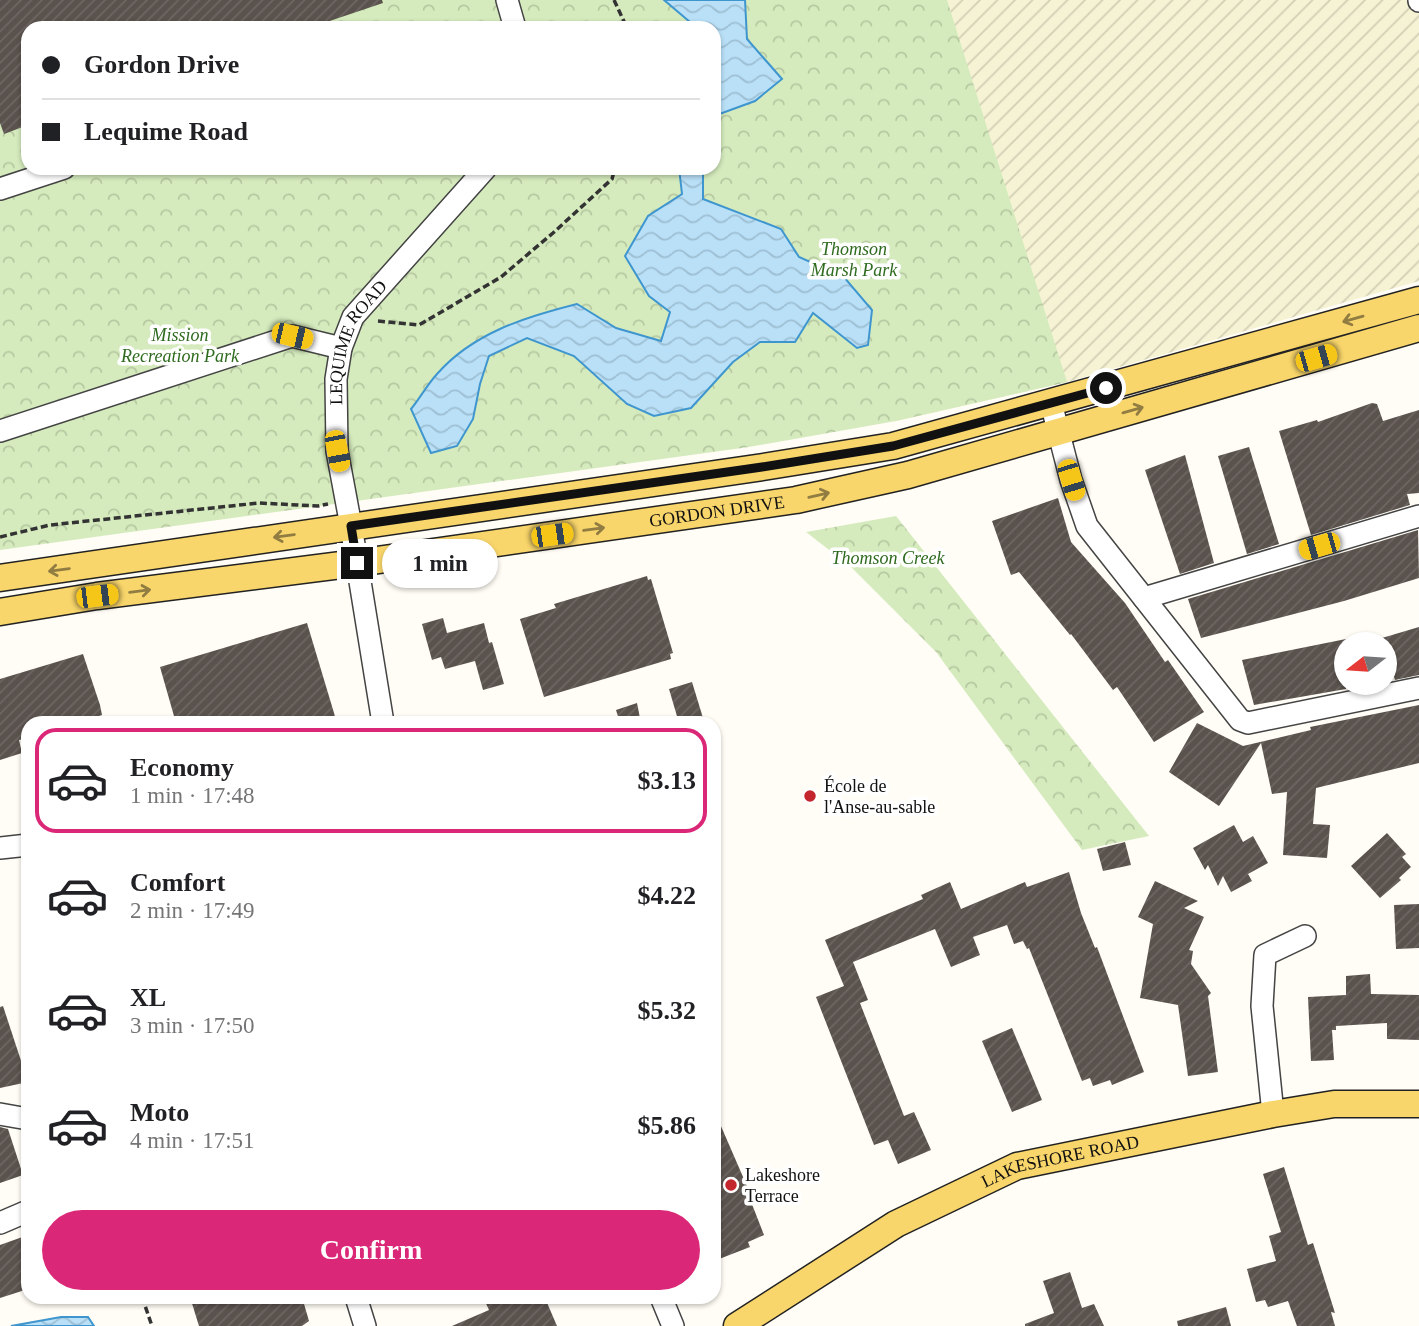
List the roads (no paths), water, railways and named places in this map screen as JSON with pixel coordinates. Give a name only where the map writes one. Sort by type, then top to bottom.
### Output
[{"type":"main road","name":"GORDON DRIVE","points":[[0,578],[893,446],[1419,300]]},
{"type":"main road","name":"GORDON DRIVE","points":[[0,612],[97,596],[357,563],[796,500],[908,475],[1419,328]]},
{"type":"main road","name":"LAKESHORE ROAD","points":[[737,1326],[896,1224],[1017,1166],[1334,1104],[1419,1104]]},
{"type":"street","points":[[507,0],[513,21]]},
{"type":"street","points":[[0,189],[43,175]]},
{"type":"street","name":"LEQUIME ROAD","points":[[382,716],[337,451],[336,379],[341,348],[353,317],[480,175]]},
{"type":"street","points":[[0,431],[292,336],[341,348]]},
{"type":"street","points":[[1051,403],[1071,480],[1087,526],[1240,720],[1248,723],[1419,688]]},
{"type":"street","points":[[1144,598],[1419,516]]},
{"type":"street","points":[[0,848],[21,846]]},
{"type":"street","points":[[1273,1114],[1262,1006],[1265,956],[1305,936]]},
{"type":"street","points":[[0,1114],[21,1118]]},
{"type":"street","points":[[0,1223],[21,1214]]},
{"type":"street","points":[[358,1304],[365,1326]]},
{"type":"street","points":[[665,1304],[673,1326]]},
{"type":"water","points":[[664,0],[745,0],[747,39],[782,79],[755,101],[721,113],[721,21],[689,21]]},
{"type":"water","points":[[680,175],[703,175],[703,199],[781,229],[799,257],[844,277],[872,310],[868,345],[857,348],[813,313],[795,342],[760,342],[733,362],[691,408],[654,416],[627,404],[574,356],[527,338],[489,356],[473,419],[457,446],[431,453],[411,409],[433,378],[451,360],[483,337],[501,328],[577,304],[616,328],[661,341],[670,312],[649,296],[625,256],[648,216],[682,194]]},
{"type":"water","points":[[61,1317],[88,1317],[94,1326],[11,1326]]},
{"type":"place","name":"École de l'Anse-au-sable","points":[[810,796]]},
{"type":"place","name":"Lakeshore Terrace","points":[[731,1185]]},
{"type":"park label","name":"Thomson Marsh Park","points":[[854,259]]},
{"type":"park label","name":"Mission Recreation Park","points":[[180,345]]},
{"type":"park label","name":"Thomson Creek","points":[[888,558]]}]
